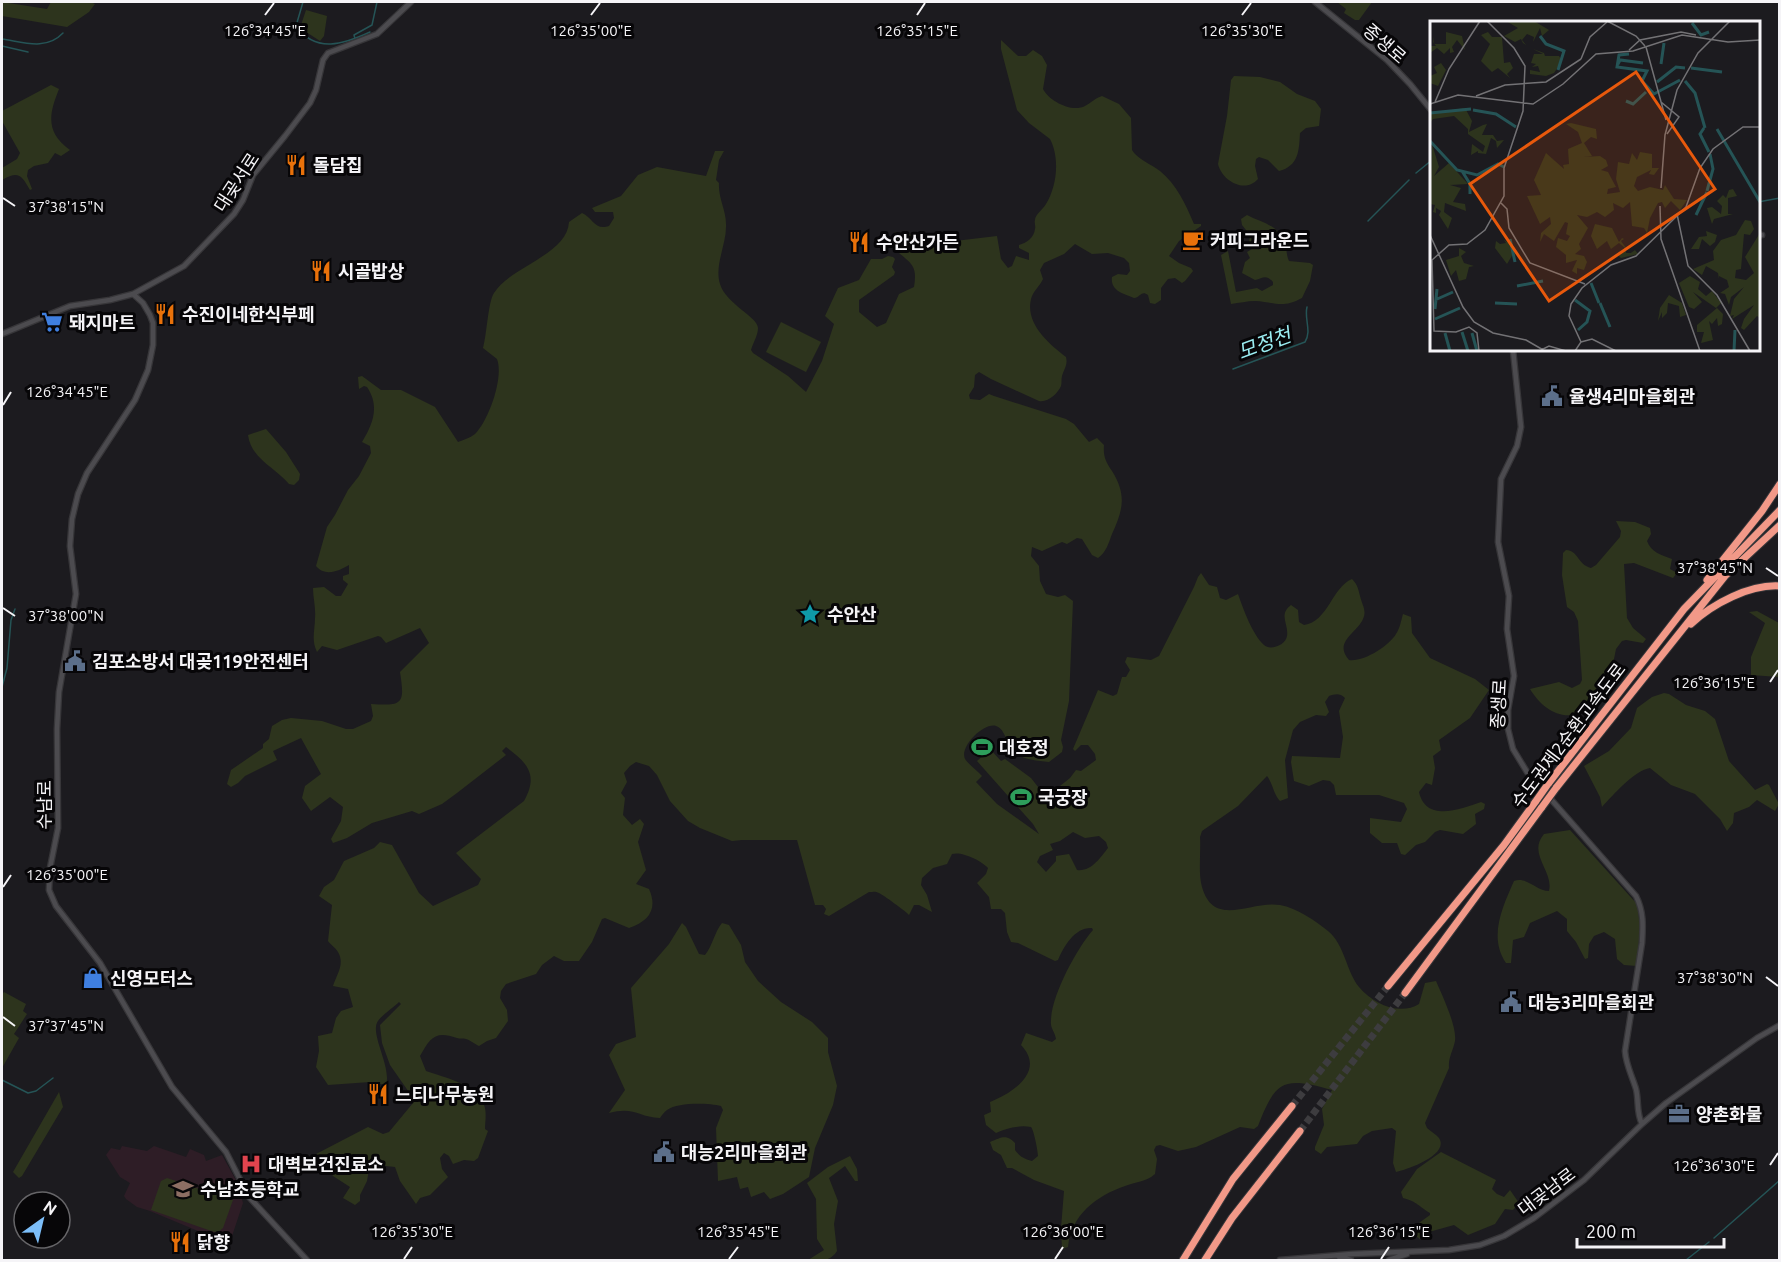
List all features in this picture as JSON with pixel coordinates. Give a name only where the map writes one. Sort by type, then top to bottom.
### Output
[{"type":"highway","points":[[1684,609],[1762,511],[1779,484]]},
{"type":"highway","name":"수도권제2순환고속도로","points":[[1388,986],[1504,845],[1548,784],[1684,609],[1779,510]]},
{"type":"highway","name":"수도권제2순환고속도로","points":[[1405,993],[1556,788],[1672,642],[1725,576],[1779,525]]},
{"type":"highway","points":[[1672,642],[1698,617],[1717,604],[1738,594],[1773,585],[1779,586]]},
{"type":"highway","points":[[1183,1260],[1233,1179],[1292,1106]]},
{"type":"highway","points":[[1205,1260],[1232,1218],[1300,1131]]},
{"type":"street","name":"대곶서로","points":[[2,334],[70,306],[133,294],[184,266],[234,214],[243,200],[253,174],[310,103],[328,53],[377,34],[411,2]]},
{"type":"street","name":"종생로","points":[[1315,2],[1387,60],[1430,110]]},
{"type":"street","name":"수남로","points":[[133,294],[143,303],[153,323],[153,345],[148,370],[131,407],[87,473],[76,500],[72,519],[70,546],[76,594],[59,692],[58,828],[50,868],[49,890],[56,906],[100,963],[181,1099],[222,1146],[249,1197],[307,1260]]},
{"type":"street","name":"종생로","points":[[1513,351],[1521,427],[1517,446],[1501,479],[1498,542],[1509,596],[1507,629],[1514,676],[1507,719],[1509,737],[1518,758],[1536,783],[1630,889],[1640,904],[1643,925],[1642,943],[1625,1051],[1629,1074],[1636,1090],[1638,1116],[1642,1124]]},
{"type":"street","name":"대곶남로","points":[[1280,1260],[1455,1249],[1480,1245],[1504,1236],[1520,1228],[1584,1180],[1642,1124],[1693,1083],[1779,1025]]},
{"type":"street","points":[[1389,1260],[1413,1252]]},
{"type":"street","points":[[1376,1260],[1378,1253]]},
{"type":"street","points":[[1336,1256],[1351,1260]]},
{"type":"shaded area","name":"수남초등학교","points":[[122,1146],[147,1151],[154,1146],[186,1157],[190,1149],[204,1155],[206,1161],[222,1155],[237,1182],[243,1203],[230,1242],[137,1207],[126,1199],[124,1196],[130,1183],[120,1177],[106,1155],[111,1148],[120,1150]]},
{"type":"green space","points":[[2,2],[47,9],[51,2],[95,4],[89,12],[67,27],[2,16]]},
{"type":"green space","points":[[1337,2],[1372,2],[1359,20],[1355,20],[1344,13],[1346,9]]},
{"type":"green space","points":[[306,10],[327,16],[324,36],[320,41],[300,28]]},
{"type":"green space","points":[[1001,40],[1018,56],[1026,56],[1033,50],[1042,56],[1047,65],[1043,89],[1050,98],[1061,105],[1080,108],[1102,96],[1119,104],[1131,118],[1132,150],[1166,176],[1180,195],[1194,224],[1201,224],[1201,226],[1179,241],[1169,256],[1193,271],[1182,283],[1175,278],[1168,279],[1161,288],[1161,300],[1155,304],[1150,303],[1146,294],[1134,298],[1115,289],[1112,277],[1118,274],[1127,275],[1130,271],[1129,263],[1124,258],[1108,253],[1092,254],[1075,244],[1064,254],[1044,263],[1040,270],[1043,279],[1031,299],[1032,317],[1040,332],[1066,357],[1061,386],[1049,399],[1039,401],[979,372],[975,375],[970,399],[980,400],[989,394],[1066,419],[1074,424],[1089,442],[1097,438],[1104,445],[1105,459],[1117,480],[1122,502],[1119,517],[1108,544],[1098,558],[1092,555],[1082,539],[1077,538],[1067,544],[1062,542],[1042,551],[1032,547],[1031,556],[1039,566],[1040,581],[1046,594],[1058,597],[1065,595],[1073,601],[1069,701],[1061,740],[1062,752],[1049,762],[1026,758],[1011,749],[999,728],[991,726],[979,732],[969,742],[964,754],[965,759],[982,776],[976,782],[997,804],[1039,834],[1033,824],[977,761],[990,749],[1001,761],[1005,759],[1031,778],[1049,801],[1058,807],[1068,801],[1060,786],[1076,770],[1081,771],[1096,760],[1095,754],[1088,745],[1081,745],[1075,751],[1073,749],[1098,690],[1113,696],[1117,694],[1122,677],[1126,677],[1130,670],[1125,662],[1127,657],[1151,660],[1159,656],[1201,573],[1209,585],[1217,587],[1220,598],[1226,600],[1238,594],[1252,628],[1267,647],[1277,646],[1286,639],[1285,612],[1291,605],[1298,610],[1299,622],[1304,625],[1312,622],[1319,618],[1339,589],[1352,579],[1358,587],[1364,613],[1360,624],[1345,643],[1345,654],[1349,660],[1369,656],[1382,648],[1393,639],[1403,614],[1411,617],[1412,633],[1430,658],[1475,679],[1489,690],[1470,718],[1439,740],[1441,750],[1433,756],[1435,768],[1432,785],[1426,783],[1419,792],[1423,802],[1436,811],[1464,808],[1481,802],[1485,804],[1484,809],[1475,814],[1476,824],[1463,834],[1440,830],[1435,832],[1425,842],[1416,845],[1405,855],[1401,854],[1397,843],[1382,843],[1370,833],[1370,818],[1401,822],[1407,809],[1404,803],[1379,795],[1336,795],[1334,785],[1330,781],[1323,780],[1309,786],[1294,781],[1292,756],[1340,758],[1343,737],[1339,711],[1345,698],[1333,695],[1329,696],[1325,702],[1329,712],[1326,716],[1316,715],[1300,722],[1293,730],[1285,760],[1288,798],[1280,801],[1267,776],[1238,806],[1202,831],[1200,876],[1208,900],[1215,907],[1235,910],[1280,905],[1299,912],[1318,923],[1338,943],[1359,987],[1379,1003],[1395,1008],[1412,1007],[1419,1004],[1425,983],[1436,981],[1455,1035],[1449,1068],[1425,1123],[1427,1128],[1439,1138],[1441,1144],[1438,1150],[1425,1161],[1396,1172],[1393,1163],[1396,1131],[1392,1128],[1372,1131],[1363,1136],[1357,1144],[1327,1147],[1321,1154],[1315,1150],[1315,1147],[1324,1125],[1322,1109],[1332,1090],[1292,1083],[1277,1091],[1270,1099],[1258,1126],[1254,1129],[1240,1127],[1196,1147],[1178,1151],[1160,1145],[1156,1146],[1154,1150],[1157,1159],[1155,1174],[1114,1190],[1095,1201],[1080,1216],[1074,1225],[1068,1247],[1062,1249],[1064,1191],[1034,1180],[1012,1168],[1007,1168],[1001,1155],[993,1150],[990,1142],[1009,1138],[1015,1143],[1015,1150],[1019,1154],[1032,1161],[1038,1156],[1031,1127],[1009,1128],[996,1133],[986,1125],[984,1115],[991,1112],[990,1102],[1008,1093],[1024,1080],[1030,1064],[1028,1055],[1021,1045],[1026,1033],[1052,1042],[1056,1039],[1051,1023],[1055,999],[1066,973],[1093,930],[1092,928],[1075,934],[1058,960],[1055,961],[1018,943],[1011,942],[1007,932],[1005,913],[1001,909],[991,909],[989,897],[977,883],[986,874],[988,868],[972,857],[956,853],[952,854],[947,864],[933,868],[922,878],[921,885],[932,912],[919,905],[914,905],[909,915],[881,894],[869,892],[829,916],[824,914],[826,909],[823,905],[815,905],[797,840],[732,841],[700,828],[688,821],[670,801],[657,775],[649,766],[636,762],[624,773],[627,782],[621,793],[625,798],[623,815],[632,825],[640,819],[644,824],[638,842],[646,870],[636,884],[649,889],[652,896],[650,913],[642,922],[629,928],[605,918],[602,919],[592,942],[579,961],[564,961],[554,956],[542,965],[536,974],[506,984],[501,991],[500,998],[507,1010],[508,1021],[496,1038],[479,1046],[466,1039],[443,1035],[430,1040],[420,1056],[426,1071],[467,1086],[474,1091],[484,1105],[485,1129],[488,1131],[478,1158],[474,1161],[464,1160],[453,1164],[449,1156],[444,1153],[440,1158],[442,1169],[448,1177],[430,1195],[420,1198],[416,1204],[400,1181],[395,1167],[386,1166],[379,1160],[371,1158],[367,1181],[360,1195],[360,1201],[355,1205],[343,1198],[350,1187],[333,1176],[316,1154],[368,1127],[383,1134],[389,1132],[413,1103],[413,1098],[390,1065],[382,1043],[380,1025],[401,1004],[399,1002],[378,1021],[376,1026],[376,1034],[386,1069],[386,1085],[370,1082],[328,1085],[316,1067],[319,1051],[318,1036],[332,1033],[336,1018],[341,1011],[353,1007],[348,989],[333,986],[341,961],[338,952],[328,941],[332,905],[319,896],[324,887],[334,880],[344,861],[374,848],[380,842],[392,845],[419,893],[433,906],[478,885],[481,879],[456,853],[524,801],[530,783],[525,764],[506,747],[502,751],[506,755],[442,804],[419,814],[412,811],[372,823],[347,838],[333,843],[331,839],[341,821],[343,807],[330,797],[311,811],[302,798],[305,786],[321,774],[301,738],[273,751],[277,760],[245,776],[231,787],[227,784],[231,770],[263,748],[263,744],[269,739],[272,726],[282,720],[291,718],[322,721],[346,729],[353,729],[371,721],[373,716],[371,704],[390,704],[399,701],[402,691],[400,672],[429,643],[420,628],[386,643],[378,636],[337,650],[322,646],[317,652],[315,648],[313,588],[324,587],[336,596],[341,596],[348,584],[343,580],[343,576],[349,574],[349,565],[337,571],[328,572],[316,566],[327,527],[371,453],[370,446],[362,442],[374,415],[373,401],[367,387],[359,389],[358,377],[362,376],[381,390],[401,390],[435,407],[458,442],[475,434],[490,409],[497,387],[499,367],[497,359],[483,348],[494,293],[513,275],[559,243],[566,233],[569,222],[582,213],[600,227],[609,226],[614,218],[613,212],[595,212],[592,208],[621,196],[638,175],[657,167],[706,176],[715,151],[724,151],[719,160],[716,180],[719,183],[726,224],[719,269],[720,284],[728,298],[757,324],[758,331],[751,350],[753,353],[788,376],[806,392],[822,361],[834,324],[825,316],[838,288],[859,280],[871,259],[882,259],[888,256],[895,259],[892,267],[894,275],[859,300],[859,312],[877,327],[886,323],[899,294],[914,287],[913,267],[891,243],[895,232],[955,241],[997,236],[1001,259],[1008,268],[1012,266],[1016,256],[1029,260],[1029,253],[1019,248],[1019,245],[1033,235],[1035,218],[1050,197],[1055,181],[1055,155],[1050,139],[1029,123],[1017,110],[1001,49]],"holes":[[[1073,832],[1085,838],[1099,836],[1106,842],[1108,848],[1095,864],[1087,869],[1077,870],[1069,854],[1056,856],[1056,861],[1046,872],[1037,862],[1040,856],[1053,850],[1050,844],[1060,841]]]},
{"type":"green space","points":[[1234,76],[1260,77],[1280,82],[1297,94],[1315,101],[1321,109],[1319,126],[1306,128],[1300,133],[1297,156],[1291,165],[1279,171],[1268,160],[1259,157],[1256,159],[1255,166],[1258,179],[1247,185],[1235,184],[1229,180],[1224,176],[1218,164],[1231,80]]},
{"type":"green space","points":[[51,85],[59,89],[51,115],[53,129],[56,136],[70,150],[61,156],[55,153],[48,163],[28,170],[27,176],[32,189],[30,190],[19,176],[2,180],[2,168],[17,159],[20,153],[2,121],[2,111]]},
{"type":"green space","points":[[1247,215],[1278,231],[1285,242],[1289,261],[1313,265],[1310,281],[1302,298],[1284,304],[1255,301],[1231,304],[1221,255],[1228,251],[1236,292],[1257,288],[1262,291],[1273,285],[1268,278],[1255,280],[1242,273],[1245,262],[1250,258],[1247,252],[1252,249],[1249,242],[1250,235],[1242,225],[1241,219]]},
{"type":"green space","points":[[781,322],[821,342],[806,372],[766,352]]},
{"type":"green space","points":[[266,429],[286,452],[300,474],[299,480],[294,485],[289,484],[265,463],[250,443],[248,435]]},
{"type":"green space","points":[[1616,521],[1635,522],[1650,528],[1651,534],[1647,541],[1649,545],[1657,553],[1672,559],[1670,569],[1677,573],[1673,578],[1634,563],[1624,564],[1627,618],[1633,628],[1646,639],[1643,643],[1622,641],[1616,649],[1613,664],[1599,693],[1581,713],[1558,714],[1545,707],[1530,689],[1559,682],[1572,688],[1580,684],[1582,680],[1578,621],[1574,612],[1567,607],[1562,575],[1563,553],[1566,550],[1573,552],[1583,564],[1591,568],[1596,565],[1620,537],[1621,531]]},
{"type":"green space","points":[[1757,611],[1779,623],[1779,677],[1751,675],[1751,657],[1765,623],[1749,612]]},
{"type":"green space","points":[[1664,693],[1686,705],[1705,711],[1715,719],[1729,761],[1755,790],[1769,785],[1779,804],[1775,811],[1757,800],[1749,807],[1734,813],[1733,823],[1727,831],[1720,819],[1695,794],[1671,785],[1650,768],[1631,778],[1602,807],[1600,797],[1584,766],[1609,751],[1631,728],[1637,708],[1652,697]]},
{"type":"green space","points":[[1570,830],[1637,904],[1640,926],[1637,966],[1624,965],[1617,959],[1615,939],[1604,932],[1594,936],[1589,944],[1588,958],[1585,959],[1567,931],[1567,919],[1557,911],[1530,923],[1524,937],[1513,940],[1511,963],[1506,963],[1501,953],[1498,943],[1499,922],[1514,881],[1523,880],[1549,891],[1548,876],[1539,856],[1540,841],[1544,834]]},
{"type":"green space","points":[[682,923],[699,954],[705,955],[722,923],[729,925],[741,945],[745,962],[758,981],[781,1002],[812,1022],[828,1038],[828,1052],[837,1086],[833,1105],[815,1148],[809,1177],[783,1194],[770,1199],[764,1192],[751,1197],[748,1187],[740,1189],[737,1177],[718,1181],[716,1128],[723,1110],[721,1106],[685,1104],[672,1107],[660,1118],[630,1111],[609,1113],[625,1090],[609,1055],[616,1044],[636,1037],[631,988],[669,944]]},
{"type":"green space","points":[[4,992],[26,1004],[23,1011],[27,1014],[14,1034],[19,1038],[2,1068],[2,995]]},
{"type":"green space","points":[[59,1092],[63,1107],[19,1178],[13,1172]]},
{"type":"green space","points":[[1441,1152],[1496,1180],[1492,1189],[1497,1194],[1504,1197],[1510,1190],[1519,1203],[1513,1210],[1505,1209],[1495,1224],[1468,1235],[1454,1225],[1429,1232],[1420,1239],[1413,1234],[1416,1225],[1430,1213],[1403,1198],[1401,1192],[1417,1169]]},
{"type":"green space","points":[[850,1156],[857,1169],[858,1181],[855,1181],[845,1166],[829,1178],[838,1201],[834,1224],[837,1251],[828,1259],[808,1260],[824,1250],[817,1239],[816,1199],[807,1183],[828,1167]]},
{"type":"green space","points":[[167,1178],[233,1200],[223,1228],[217,1233],[151,1210],[161,1181]]},
{"type":"waterway","points":[[303,2],[296,26],[312,40],[321,43],[340,43],[370,32]]},
{"type":"waterway","points":[[355,39],[354,35],[372,25],[377,2]]},
{"type":"waterway","points":[[2,39],[42,44],[56,39],[63,33]]},
{"type":"waterway","points":[[2,46],[28,52]]},
{"type":"waterway","name":"모정천","points":[[1416,173],[1430,162]]},
{"type":"waterway","name":"모정천","points":[[1368,221],[1409,180]]},
{"type":"waterway","name":"모정천","points":[[1760,202],[1780,198]]},
{"type":"waterway","name":"모정천","points":[[1233,369],[1305,342],[1308,334],[1307,307]]},
{"type":"waterway","points":[[2,687],[7,668],[11,620],[15,609]]},
{"type":"waterway","points":[[2,1080],[28,1093],[36,1091],[53,1078]]},
{"type":"waterway","points":[[1714,1238],[1780,1180]]},
{"type":"waterway","points":[[1686,1260],[1709,1242]]},
{"type":"tunnel","points":[[1292,1106],[1388,986]]},
{"type":"tunnel","points":[[1300,1131],[1405,993]]},
{"type":"place","name":"돌담집","points":[[296,165]]},
{"type":"place","name":"커피그라운드","points":[[1193,240]]},
{"type":"place","name":"수안산가든","points":[[859,242]]},
{"type":"place","name":"시골밥상","points":[[321,271]]},
{"type":"place","name":"수진이네한식부페","points":[[165,314]]},
{"type":"place","name":"돼지마트","points":[[52,322]]},
{"type":"place","name":"율생4리마을회관","points":[[1552,396]]},
{"type":"place","name":"수안산","points":[[810,614]]},
{"type":"place","name":"김포소방서 대곶119안전센터","points":[[75,661]]},
{"type":"place","name":"대호정","points":[[982,747]]},
{"type":"place","name":"국궁장","points":[[1021,797]]},
{"type":"place","name":"신영모터스","points":[[93,978]]},
{"type":"place","name":"대능3리마을회관","points":[[1511,1002]]},
{"type":"place","name":"느티나무농원","points":[[378,1094]]},
{"type":"place","name":"양촌화물","points":[[1679,1114]]},
{"type":"place","name":"대능2리마을회관","points":[[664,1152]]},
{"type":"place","name":"대벽보건진료소","points":[[251,1164]]},
{"type":"place","name":"수남초등학교","points":[[183,1189]]},
{"type":"place","name":"닭향","points":[[180,1242]]}]
